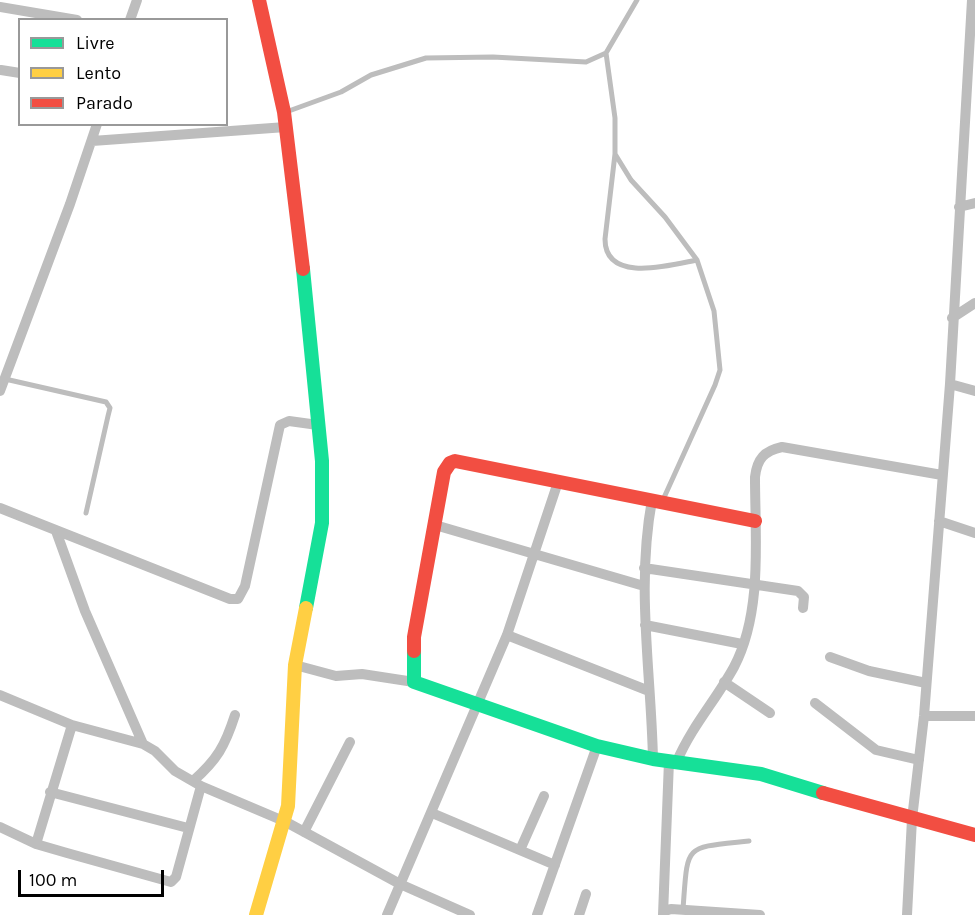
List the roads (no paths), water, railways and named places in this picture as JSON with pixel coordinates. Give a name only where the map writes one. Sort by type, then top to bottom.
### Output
[{"type":"street","points":[[131,18],[137,0]]},
{"type":"street","points":[[256,915],[286,822],[295,665],[322,523],[322,461],[299,225],[284,112],[259,0]]},
{"type":"street","points":[[907,915],[912,819],[924,716],[950,384],[972,0]]},
{"type":"street","points":[[0,7],[65,18]]},
{"type":"street","points":[[1,70],[18,73]]},
{"type":"street","points":[[2,386],[96,126]]},
{"type":"street","points":[[92,141],[286,127]]},
{"type":"street","points":[[959,207],[975,204]]},
{"type":"street","points":[[952,318],[975,303]]},
{"type":"street","points":[[950,384],[975,391]]},
{"type":"street","points":[[0,508],[230,600],[238,599],[244,586],[280,425],[289,421],[318,425]]},
{"type":"street","points":[[760,915],[683,909],[664,913],[673,761],[735,665],[747,627],[753,584],[757,464],[770,450],[782,447],[942,475]]},
{"type":"street","points":[[414,682],[414,637],[444,472],[450,463],[455,461],[755,521]]},
{"type":"street","points":[[387,915],[507,635],[536,554],[558,482]]},
{"type":"street","points":[[653,759],[645,625],[644,545],[657,501]]},
{"type":"street","points":[[939,521],[975,533]]},
{"type":"street","points":[[435,525],[644,586]]},
{"type":"street","points":[[56,531],[85,611],[143,744]]},
{"type":"street","points":[[644,568],[798,591],[804,597],[803,608]]},
{"type":"street","points":[[645,625],[742,644]]},
{"type":"street","points":[[507,635],[649,691]]},
{"type":"street","points":[[830,657],[869,671],[926,683]]},
{"type":"street","points":[[295,665],[336,676],[362,674],[414,682],[597,746],[653,759],[761,774],[912,819],[975,835]]},
{"type":"street","points":[[724,682],[770,713]]},
{"type":"street","points":[[0,695],[72,725],[143,744],[155,751],[175,771],[197,784],[286,822],[400,884],[470,915]]},
{"type":"street","points":[[815,703],[880,752],[919,760]]},
{"type":"street","points":[[0,827],[36,844],[171,882],[176,877],[197,784],[226,744],[235,715]]},
{"type":"street","points":[[924,716],[975,716]]},
{"type":"street","points":[[36,844],[72,725]]},
{"type":"street","points":[[304,832],[350,742]]},
{"type":"street","points":[[537,915],[597,746]]},
{"type":"street","points":[[50,792],[188,828]]},
{"type":"street","points":[[520,850],[544,796]]},
{"type":"street","points":[[432,813],[555,865]]},
{"type":"street","points":[[579,915],[586,894]]},
{"type":"lane","points":[[284,112],[341,92],[371,75],[426,58],[493,57],[586,62],[606,53],[637,0]]},
{"type":"lane","points":[[606,53],[615,118],[615,154],[605,249],[609,255],[630,267],[658,269],[697,260]]},
{"type":"lane","points":[[615,154],[631,180],[665,218],[697,260],[714,311],[720,370],[657,501]]},
{"type":"lane","points":[[2,386],[106,402],[110,408],[86,513]]},
{"type":"lane","points":[[683,909],[686,870],[691,854],[699,846],[749,841]]}]
